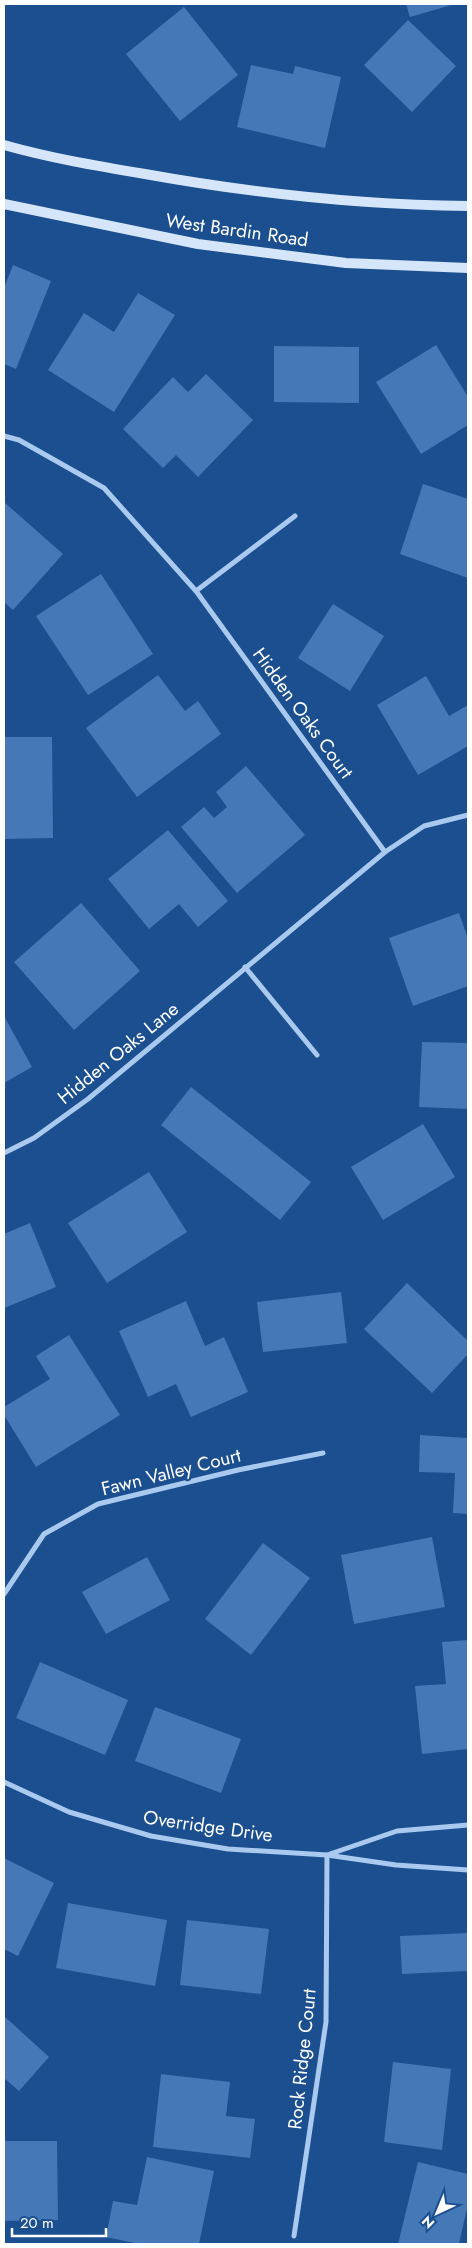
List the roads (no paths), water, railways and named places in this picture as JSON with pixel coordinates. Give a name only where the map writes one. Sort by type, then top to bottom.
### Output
[{"type":"street","name":"West Bardin Road","points":[[4,145],[42,156],[231,189],[416,206],[468,206]]},
{"type":"street","name":"West Bardin Road","points":[[4,204],[198,244],[346,263],[468,268]]},
{"type":"street","name":"Hidden Oaks Court","points":[[4,436],[19,440],[104,488],[196,591],[385,852]]},
{"type":"street","points":[[196,591],[295,516]]},
{"type":"street","name":"Hidden Oaks Lane","points":[[4,1153],[34,1138],[88,1099],[385,852],[424,826],[468,815]]},
{"type":"street","points":[[245,967],[317,1055]]},
{"type":"street","name":"Fawn Valley Court","points":[[4,1594],[44,1534],[98,1504],[238,1470],[323,1453]]},
{"type":"street","name":"Overridge Drive","points":[[4,1782],[69,1812],[151,1836],[228,1849],[328,1855],[396,1865],[468,1870]]},
{"type":"street","name":"Overridge Drive","points":[[328,1855],[397,1832],[468,1825]]},
{"type":"street","name":"Rock Ridge Court","points":[[294,2236],[326,2022],[328,1855]]}]
